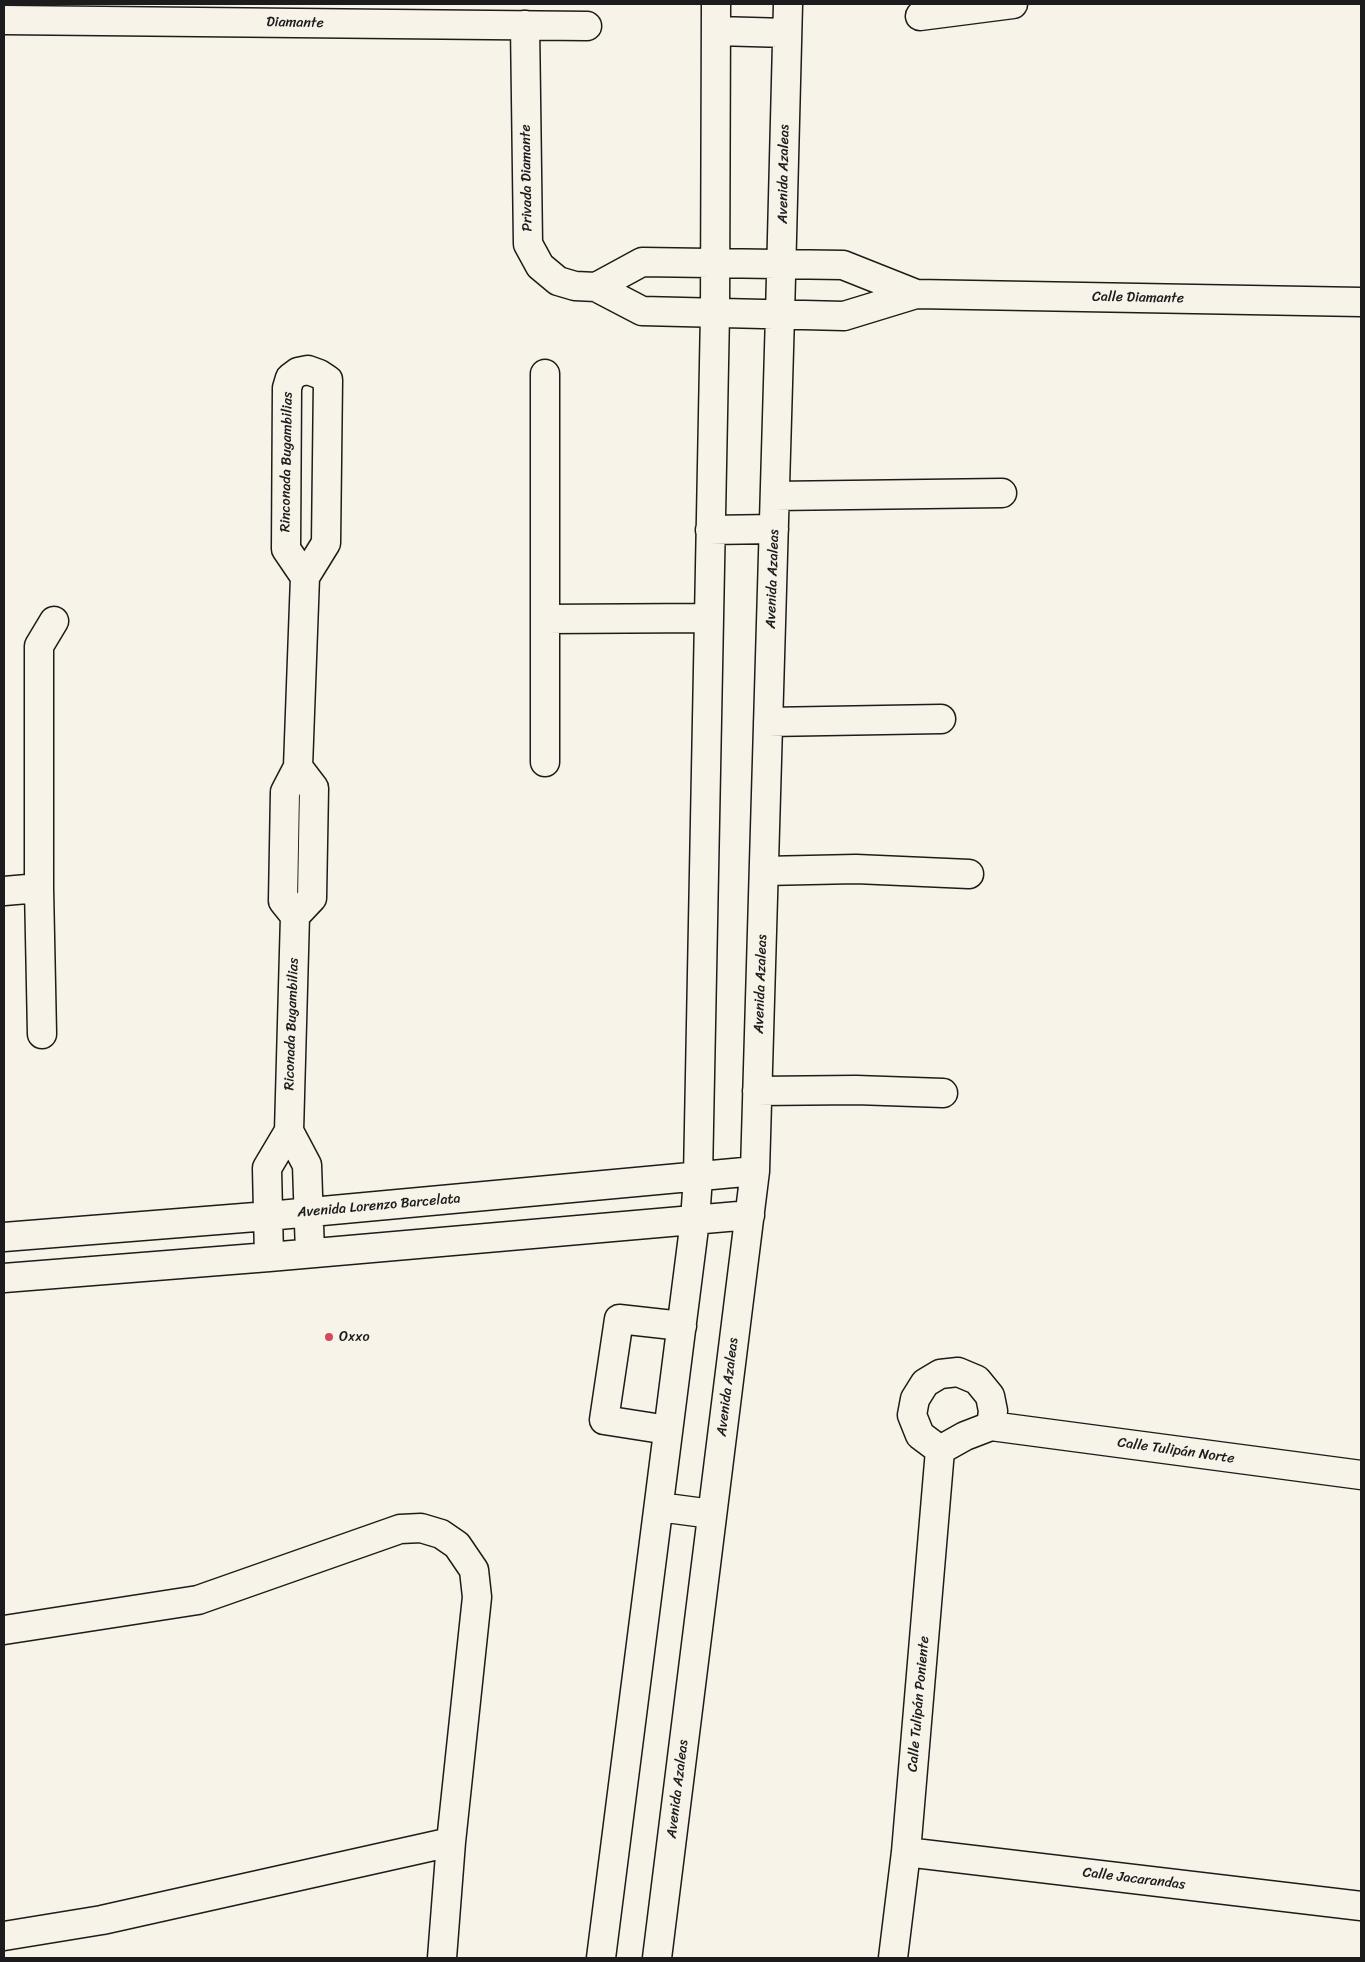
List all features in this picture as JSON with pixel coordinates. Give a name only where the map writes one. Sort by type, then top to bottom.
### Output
[{"type":"street","points":[[602,1958],[696,1220],[715,313],[716,4]]},
{"type":"street","name":"Avenida Azaleas","points":[[657,1958],[755,1171],[788,4]]},
{"type":"street","points":[[920,16],[1013,4]]},
{"type":"street","name":"Diamante","points":[[4,20],[587,26]]},
{"type":"street","name":"Privada Diamante","points":[[525,25],[528,244],[540,266],[558,281],[576,286],[596,287],[642,311],[715,313]]},
{"type":"street","points":[[716,31],[787,33]]},
{"type":"street","points":[[596,287],[642,262],[715,263]]},
{"type":"street","name":"Calle Diamante","points":[[715,263],[843,265],[916,294]]},
{"type":"street","name":"Calle Diamante","points":[[715,313],[844,316],[916,294],[1361,302]]},
{"type":"street","name":"Rinconada Bugambilias","points":[[298,767],[305,577],[326,543],[328,380],[308,370],[298,372],[290,378],[287,388],[286,549],[305,577]]},
{"type":"street","points":[[545,374],[545,762]]},
{"type":"street","points":[[775,496],[1002,493]]},
{"type":"street","points":[[710,530],[774,529]]},
{"type":"street","points":[[545,619],[709,618]]},
{"type":"street","points":[[42,1034],[38,888],[38,646],[54,621]]},
{"type":"street","points":[[768,722],[941,719]]},
{"type":"street","name":"Riconada Bugambilias","points":[[289,1131],[295,916],[312,898],[314,788],[298,767]]},
{"type":"street","points":[[764,872],[856,869],[969,874]]},
{"type":"street","points":[[4,891],[38,888]]},
{"type":"street","points":[[758,1091],[856,1090],[943,1093]]},
{"type":"street","points":[[289,1131],[308,1165],[310,1253]]},
{"type":"street","points":[[269,1257],[267,1168],[289,1131]]},
{"type":"street","name":"Avenida Lorenzo Barcelata","points":[[4,1237],[268,1216],[755,1171]]},
{"type":"street","points":[[4,1278],[750,1215]]},
{"type":"street","points":[[139,1226],[139,1267]]},
{"type":"street","points":[[668,1430],[604,1420],[619,1319],[682,1326]]},
{"type":"street","points":[[958,1372],[977,1380],[990,1396],[993,1412],[991,1426],[965,1436],[940,1450],[920,1435],[912,1415],[915,1399],[925,1383],[940,1374],[958,1372]]},
{"type":"street","name":"Calle Tulipán Norte","points":[[991,1426],[1361,1475]]},
{"type":"street","name":"Calle Tulipán Poniente","points":[[893,1958],[906,1852],[940,1450]]},
{"type":"street","points":[[659,1506],[712,1514]]},
{"type":"street","points":[[4,1630],[198,1600],[400,1529],[421,1528],[441,1534],[457,1545],[474,1570],[477,1597],[451,1842],[442,1958]]},
{"type":"street","points":[[4,1936],[102,1920],[451,1842]]},
{"type":"street","name":"Calle Jacarandas","points":[[906,1852],[1361,1906]]},
{"type":"place","name":"Oxxo","points":[[329,1337]]}]
